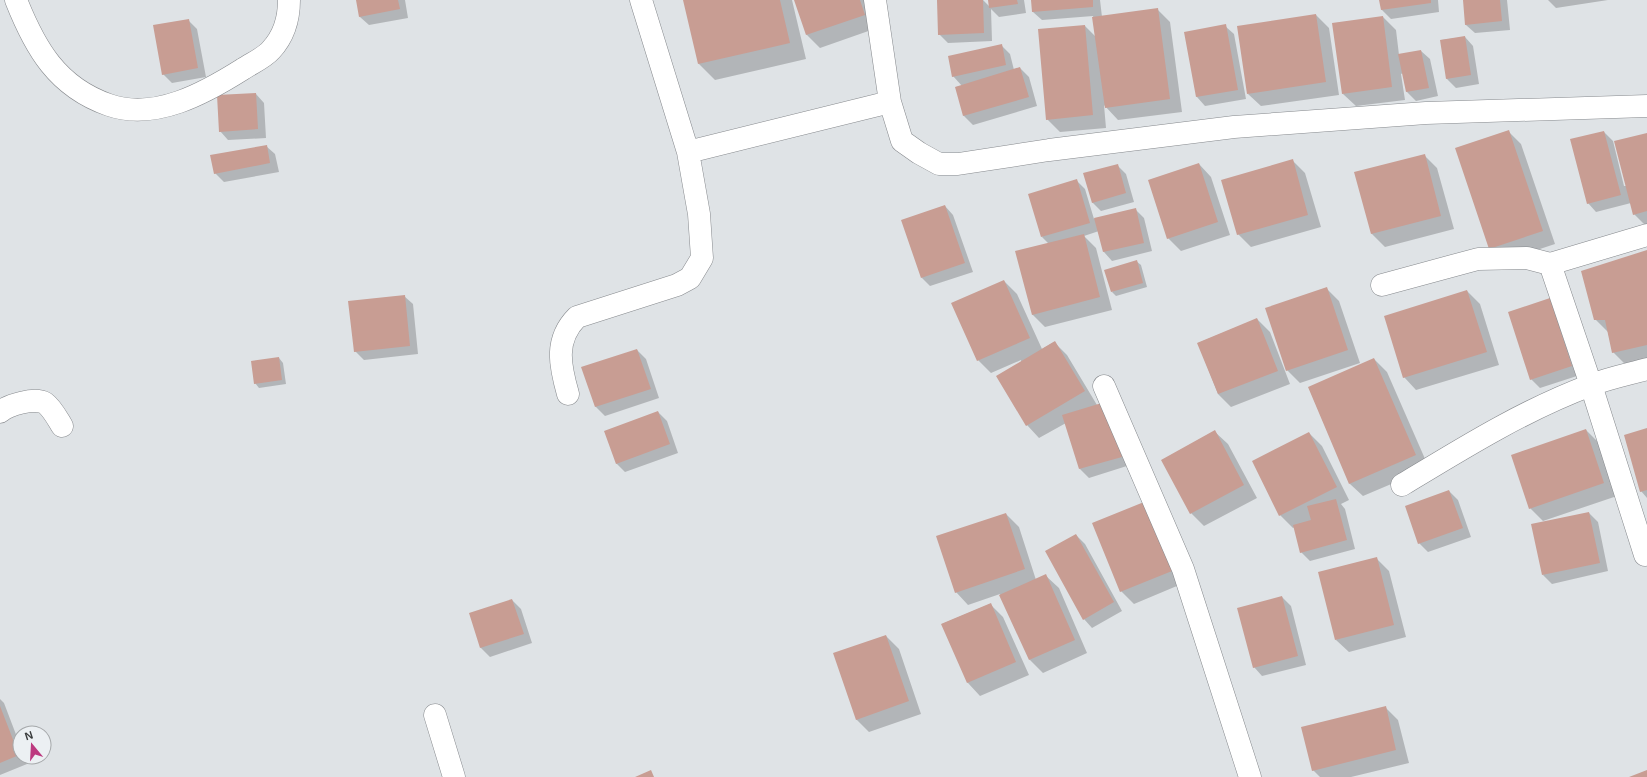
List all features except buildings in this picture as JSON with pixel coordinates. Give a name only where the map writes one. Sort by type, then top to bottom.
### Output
[{"type":"street","points":[[16,0],[35,44],[57,72],[81,92],[110,105],[128,110],[152,108],[195,96],[216,86],[270,51],[286,25],[289,0]]},
{"type":"street","points":[[568,394],[560,358],[561,345],[570,324],[577,317],[677,285],[690,278],[698,267],[702,258],[699,214],[688,152],[641,0]]},
{"type":"street","points":[[875,0],[890,102],[902,140],[919,153],[939,164],[958,164],[1049,150],[1234,127],[1426,113],[1647,106]]},
{"type":"street","points":[[688,152],[890,102]]},
{"type":"street","points":[[1382,285],[1478,259],[1527,258],[1550,264],[1647,235]]},
{"type":"street","points":[[1550,264],[1592,385],[1645,555]]},
{"type":"street","points":[[1402,485],[1473,442],[1530,411],[1592,385],[1647,369]]},
{"type":"street","points":[[1104,386],[1183,569],[1250,777]]},
{"type":"street","points":[[0,412],[5,408],[20,403],[39,401],[45,403],[62,426]]},
{"type":"street","points":[[435,715],[454,777]]}]
